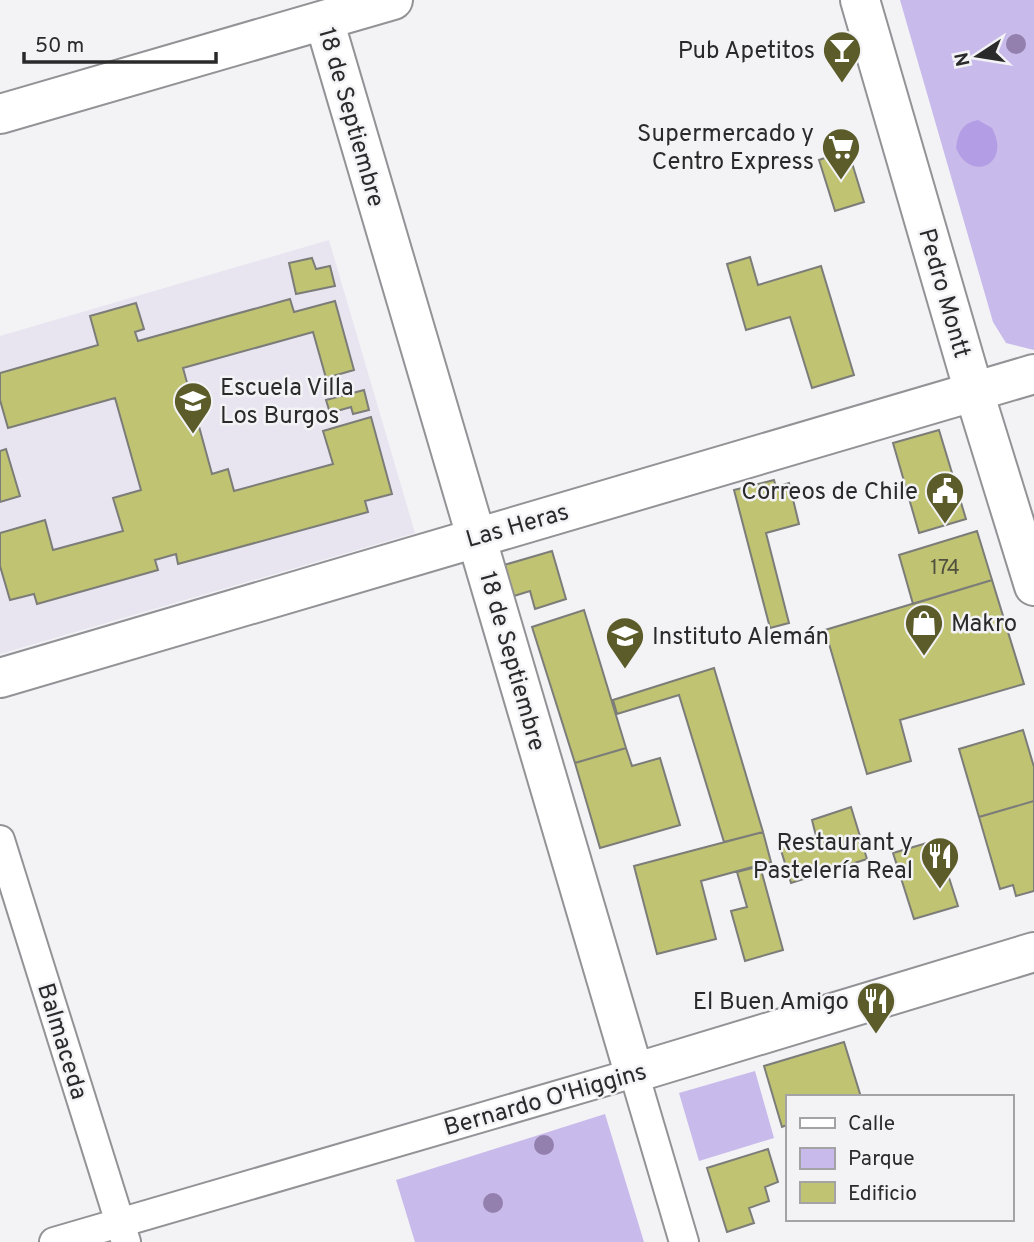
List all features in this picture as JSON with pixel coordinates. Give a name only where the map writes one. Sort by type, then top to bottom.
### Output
[{"type":"main road","points":[[0,114],[321,10],[393,0]]},
{"type":"main road","name":"Pedro Montt","points":[[860,0],[974,392],[1034,586]]},
{"type":"main road","name":"18 de Septiembre","points":[[321,10],[634,1073]]},
{"type":"main road","name":"Las Heras","points":[[0,678],[1034,374]]},
{"type":"main road","name":"Bernardo O'Higgins","points":[[634,1073],[1034,952]]},
{"type":"street","name":"Balmaceda","points":[[0,840],[123,1233]]},
{"type":"street","name":"Bernardo O'Higgins","points":[[54,1242],[123,1233],[634,1073]]},
{"type":"street","name":"18 de Septiembre","points":[[634,1073],[684,1242]]},
{"type":"shaded area","points":[[978,120],[992,128],[997,141],[997,152],[993,160],[979,167],[962,159],[956,148],[962,130]]},
{"type":"shaded area","name":"Escuela Villa Los Burgos","points":[[329,240],[415,533],[0,654],[0,336]]},
{"type":"green space","points":[[900,0],[1034,0],[1034,350],[1006,343],[993,322]]},
{"type":"green space","points":[[755,1071],[774,1138],[699,1161],[679,1093]]},
{"type":"green space","points":[[605,1114],[644,1242],[415,1242],[396,1180]]},
{"type":"building","name":"Supermercado y Centro Express","points":[[848,150],[864,202],[835,211],[819,160]]},
{"type":"building","points":[[750,257],[758,285],[821,266],[854,375],[812,388],[790,317],[746,330],[727,264]]},
{"type":"building","points":[[312,258],[316,269],[330,266],[335,286],[296,294],[289,263]]},
{"type":"building","points":[[290,299],[294,312],[335,301],[354,370],[326,378],[313,332],[183,368],[212,474],[228,469],[234,491],[333,464],[323,431],[371,417],[392,494],[365,501],[368,512],[178,564],[176,554],[155,560],[158,570],[37,604],[34,594],[10,600],[0,566],[0,533],[45,520],[53,550],[123,531],[113,498],[141,490],[115,398],[8,428],[0,400],[0,373],[98,345],[90,316],[136,303],[144,329],[135,332],[138,341]]},
{"type":"building","points":[[364,390],[369,410],[353,414],[351,407],[330,413],[326,400]]},
{"type":"building","points":[[939,430],[966,519],[919,533],[893,443]]},
{"type":"building","points":[[6,449],[20,496],[0,502],[0,451]]},
{"type":"building","points":[[774,480],[776,487],[789,483],[799,524],[766,533],[789,623],[770,628],[734,490]]},
{"type":"building","points":[[977,531],[992,580],[913,604],[899,555]]},
{"type":"building","points":[[552,551],[566,599],[535,609],[530,591],[514,596],[504,565]]},
{"type":"building","name":"Makro","points":[[992,580],[1024,684],[900,720],[911,761],[867,774],[825,630]]},
{"type":"building","points":[[584,610],[626,748],[575,763],[532,627]]},
{"type":"building","points":[[714,668],[763,832],[724,842],[679,695],[617,714],[613,700]]},
{"type":"building","points":[[1023,730],[1034,767],[1034,801],[979,817],[959,749]]},
{"type":"building","points":[[626,748],[632,766],[660,758],[680,825],[600,848],[575,763]]},
{"type":"building","points":[[1034,801],[1034,891],[1016,896],[1013,885],[1000,889],[979,817]]},
{"type":"building","points":[[851,807],[867,859],[791,883],[780,847],[816,836],[812,820]]},
{"type":"building","points":[[763,832],[771,862],[701,881],[716,939],[657,954],[634,866]]},
{"type":"building","points":[[937,840],[958,906],[914,919],[893,853]]},
{"type":"building","points":[[760,866],[783,950],[745,961],[731,911],[747,907],[737,872]]},
{"type":"building","points":[[844,1042],[860,1095],[786,1095],[786,1125],[782,1127],[764,1066]]},
{"type":"building","points":[[768,1149],[778,1182],[765,1187],[769,1201],[749,1208],[754,1223],[727,1232],[707,1168]]},
{"type":"place","name":"Pub Apetitos","points":[[842,84]]},
{"type":"place","name":"Supermercado y Centro Express","points":[[841,181]]},
{"type":"place","name":"Escuela Villa Los Burgos","points":[[193,435]]},
{"type":"place","name":"Correos de Chile","points":[[945,525]]},
{"type":"place","name":"Makro","points":[[924,657]]},
{"type":"place","name":"Instituto Alemán","points":[[625,670]]},
{"type":"place","name":"Restaurant y Pastelería Real","points":[[940,890]]},
{"type":"place","name":"El Buen Amigo","points":[[876,1035]]}]
